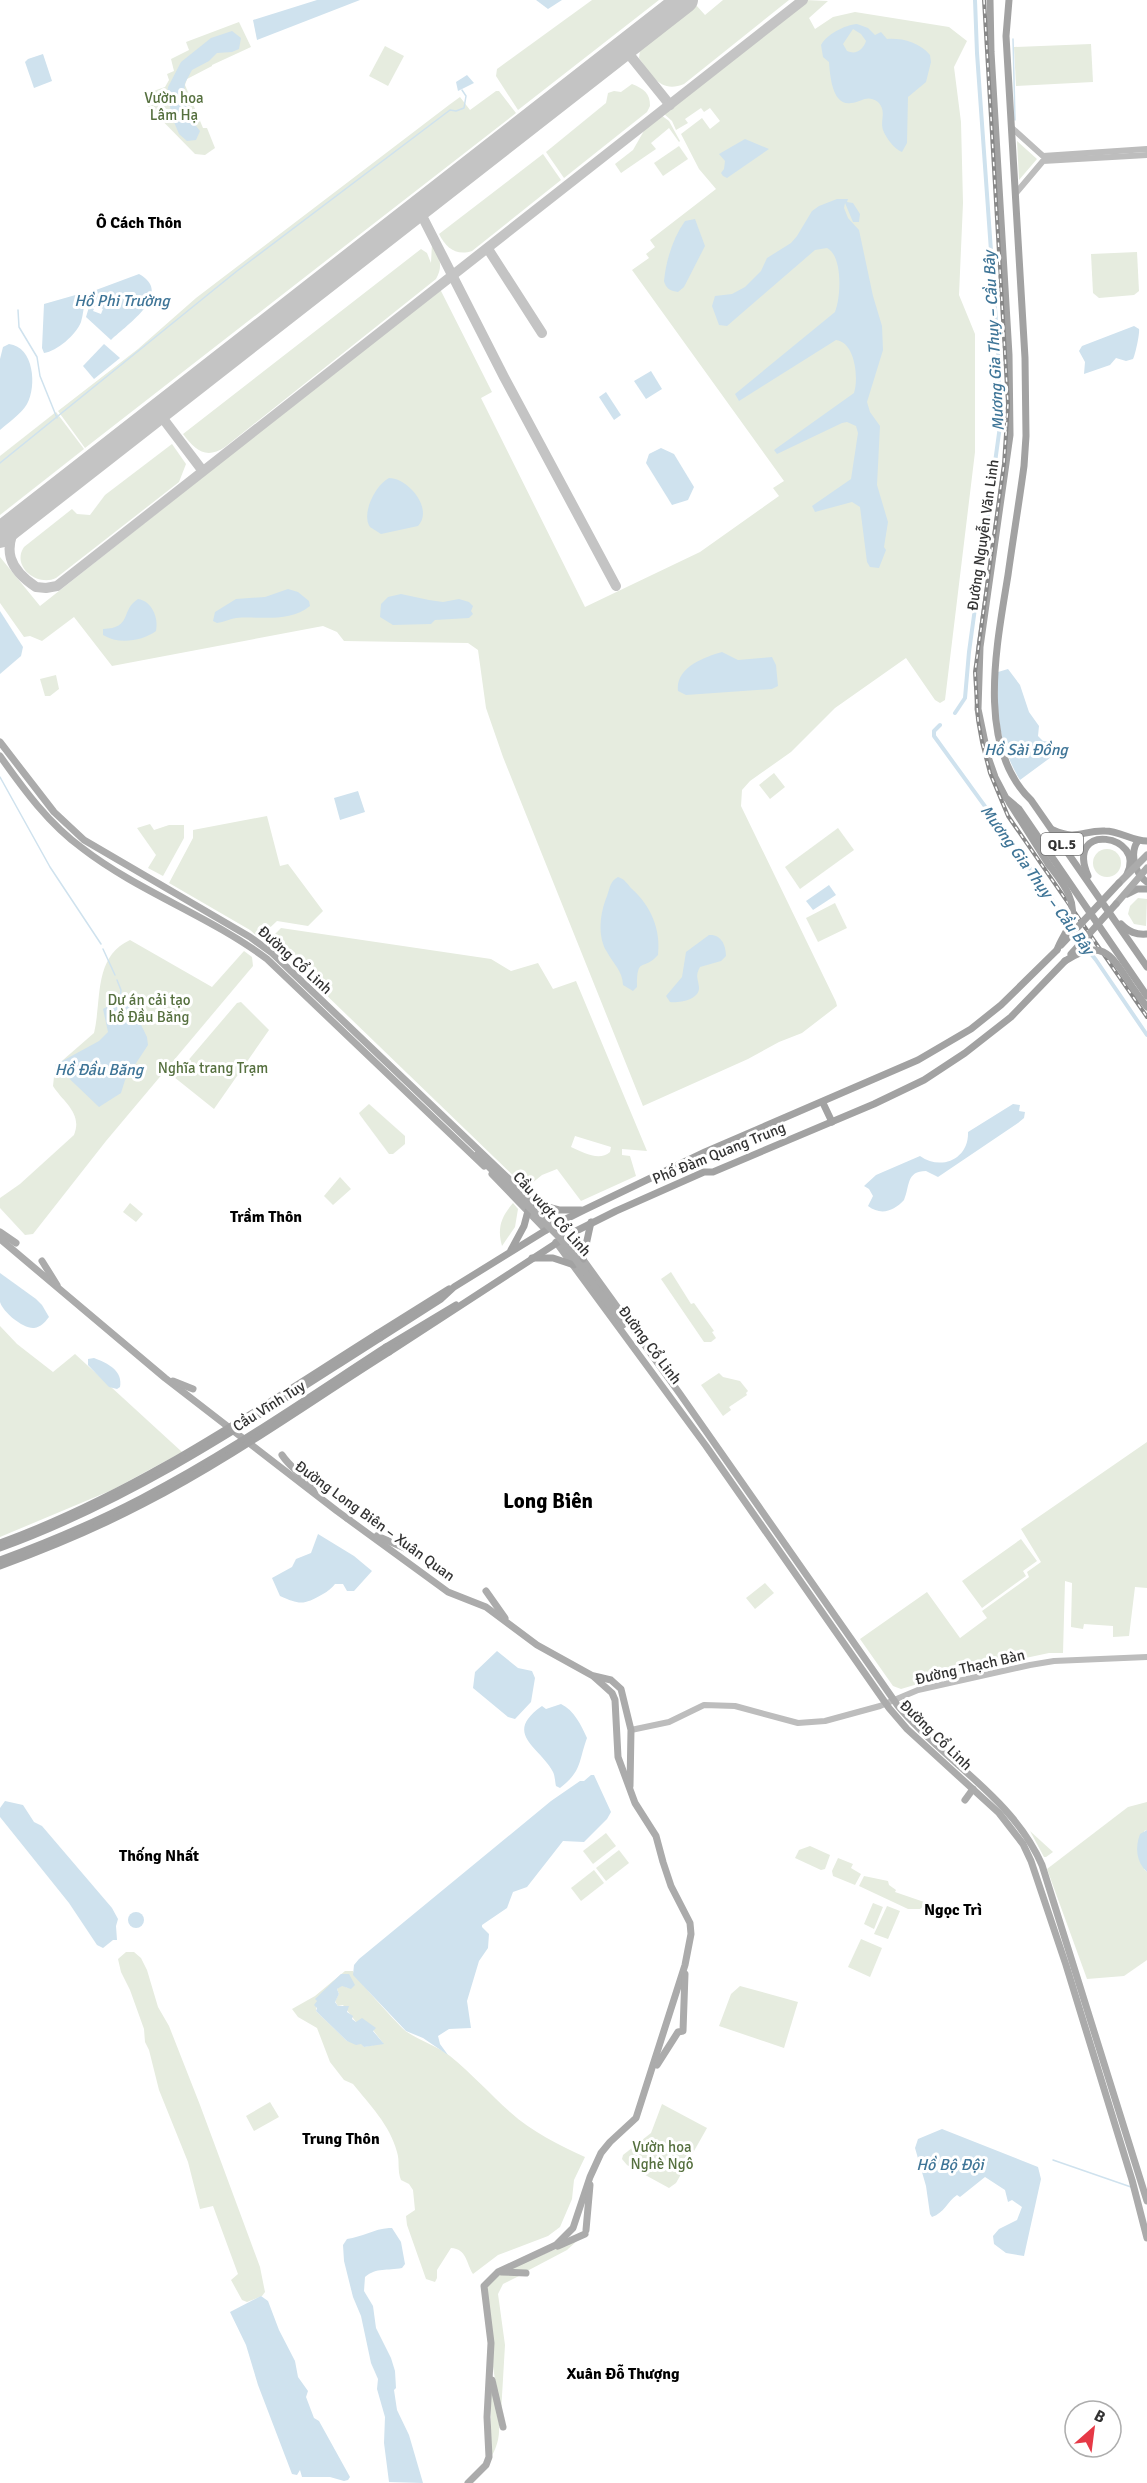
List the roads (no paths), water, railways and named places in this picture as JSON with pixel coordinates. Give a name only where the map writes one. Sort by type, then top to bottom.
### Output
[{"type":"highway","name":"Đường Nguyễn Văn Linh","points":[[990,0],[1008,349],[1010,435],[980,647],[978,709],[988,757],[1006,798],[1019,809],[1147,996]]},
{"type":"highway","name":"Đường Nguyễn Văn Linh","points":[[991,28],[995,0]]},
{"type":"highway","name":"Đường Nguyễn Văn Linh","points":[[1009,0],[1006,36],[1025,358],[1026,436],[1024,466],[996,649],[994,709],[1004,751],[1020,790],[1031,800],[1147,967]]},
{"type":"highway","points":[[987,601],[1003,603]]},
{"type":"highway","points":[[1020,790],[1006,798],[1065,888],[1073,909],[1069,928],[1057,950]]},
{"type":"highway","points":[[1049,826],[1068,836],[1107,831],[1138,841],[1147,841]]},
{"type":"highway","points":[[1100,900],[1084,868],[1084,855],[1091,843],[1102,838],[1114,840],[1125,848],[1130,859],[1129,870],[1119,883]]},
{"type":"highway","points":[[1138,841],[1134,850],[1135,866],[1141,878],[1147,882]]},
{"type":"highway","name":"Phố Đàm Quang Trung","points":[[454,1287],[556,1224],[584,1210],[705,1152],[915,1062],[960,1036],[1001,1005],[1057,950],[1119,883]]},
{"type":"highway","name":"Phố Đàm Quang Trung","points":[[464,1301],[591,1222],[704,1172],[713,1172],[832,1122],[924,1080],[987,1036],[1028,1000],[1116,904],[1131,891],[1147,889]]},
{"type":"highway","points":[[1111,914],[1131,932],[1139,935],[1147,934]]},
{"type":"highway","points":[[1065,961],[1084,950],[1099,950],[1114,960],[1147,1007]]},
{"type":"highway","points":[[823,1103],[832,1122]]},
{"type":"highway","points":[[536,1204],[560,1210],[584,1210]]},
{"type":"highway","points":[[510,1252],[524,1226],[528,1211]]},
{"type":"highway","points":[[584,1259],[591,1222]]},
{"type":"highway","points":[[530,1259],[553,1258],[574,1265]]},
{"type":"highway","name":"Cầu Vĩnh Tuy","points":[[0,1548],[88,1512],[186,1461],[454,1287]]},
{"type":"highway","name":"Cầu Vĩnh Tuy","points":[[0,1566],[44,1550],[144,1503],[195,1475],[389,1352],[447,1308],[464,1301]]},
{"type":"highway","name":"Cầu Vĩnh Tuy","points":[[0,1542],[46,1525],[134,1484],[183,1456],[377,1334],[417,1312]]},
{"type":"highway","name":"Cầu Vĩnh Tuy","points":[[0,1560],[93,1522],[172,1482],[426,1326]]},
{"type":"main road","points":[[1012,128],[1043,159],[1147,155]]},
{"type":"main road","points":[[1016,193],[1043,159],[1147,149]]},
{"type":"main road","name":"Đường Cổ Linh","points":[[0,743],[40,796],[64,823],[102,851],[261,944],[458,1136],[546,1230]]},
{"type":"main road","name":"Đường Cổ Linh","points":[[0,756],[47,817],[72,840],[101,861],[236,938],[267,959],[556,1224]]},
{"type":"main road","points":[[1119,883],[1147,855]]},
{"type":"main road","points":[[1116,904],[1147,868]]},
{"type":"main road","name":"Cầu vượt Cổ Linh","points":[[458,1136],[560,1238],[623,1325],[634,1346]]},
{"type":"main road","points":[[528,1211],[536,1204]]},
{"type":"main road","points":[[0,1233],[16,1243]]},
{"type":"main road","name":"Đường Cổ Linh","points":[[566,1236],[895,1700],[914,1724],[1012,1816],[1036,1850],[1115,2109],[1147,2238]]},
{"type":"main road","name":"Đường Long Biên – Xuân Quan","points":[[0,1239],[165,1378],[347,1518],[448,1592],[486,1606],[547,1655],[593,1676],[608,1687],[614,1696],[616,1747],[630,1789],[641,1812],[657,1836],[671,1886],[690,1923],[691,1934],[685,1965],[651,2075],[634,2121],[610,2142],[598,2159],[573,2228],[556,2245],[498,2272]]},
{"type":"main road","name":"Đường Cổ Linh","points":[[556,1242],[634,1346],[838,1632],[886,1704],[908,1729],[1007,1821],[1023,1844],[1032,1861],[1147,2201]]},
{"type":"main road","points":[[574,1265],[584,1259]]},
{"type":"main road","points":[[42,1261],[64,1294]]},
{"type":"main road","name":"Cầu vượt Cổ Linh","points":[[623,1325],[642,1341]]},
{"type":"main road","points":[[165,1378],[193,1389]]},
{"type":"main road","points":[[282,1455],[286,1462],[310,1484],[315,1494]]},
{"type":"main road","points":[[347,1518],[356,1509]]},
{"type":"main road","points":[[364,1530],[421,1555]]},
{"type":"main road","points":[[486,1591],[509,1623]]},
{"type":"main road","name":"Đường Thạch Bàn","points":[[631,1730],[656,1727],[704,1705],[735,1706],[798,1723],[840,1718],[939,1685],[1054,1661],[1147,1657]]},
{"type":"main road","points":[[593,1676],[606,1677],[619,1686],[631,1730],[630,1789]]},
{"type":"main road","points":[[965,1800],[973,1789]]},
{"type":"main road","points":[[651,2075],[678,2032],[682,2031],[685,1965]]},
{"type":"main road","points":[[544,2251],[585,2232],[590,2177]]},
{"type":"main road","points":[[468,2483],[486,2465],[489,2457],[487,2417],[491,2343],[484,2286],[498,2272],[526,2273]]},
{"type":"main road","points":[[491,2373],[503,2427]]},
{"type":"water","points":[[317,0],[360,0],[257,40],[253,20]]},
{"type":"water","points":[[536,0],[562,0],[548,9]]},
{"type":"water","points":[[857,24],[868,28],[875,35],[881,32],[887,39],[910,42],[921,47],[930,55],[931,62],[926,82],[908,97],[907,143],[902,152],[888,140],[884,133],[883,112],[878,102],[867,99],[845,103],[836,95],[833,88],[829,62],[823,57],[821,45],[832,34]],"holes":[[[853,29],[866,41],[863,47],[856,52],[847,51],[843,44]]]},
{"type":"water","points":[[232,31],[241,38],[239,49],[217,53],[209,61],[192,70],[185,83],[184,94],[189,117],[200,131],[196,140],[187,141],[179,134],[174,122],[167,95],[168,87],[181,62],[211,38]]},
{"type":"water","points":[[43,54],[52,81],[34,88],[25,62]]},
{"type":"water","points":[[467,75],[474,83],[458,91],[456,82]]},
{"type":"water","points":[[745,139],[769,149],[727,178],[723,176],[721,173],[725,161],[719,154]]},
{"type":"water","points":[[837,199],[848,199],[847,202],[853,203],[860,214],[859,222],[853,222],[845,203],[844,208],[848,218],[859,230],[882,326],[883,350],[867,402],[870,412],[880,426],[877,485],[888,522],[884,547],[886,550],[879,568],[870,567],[867,562],[860,507],[852,502],[815,512],[812,506],[851,479],[858,433],[856,426],[847,422],[842,423],[777,454],[774,450],[854,393],[856,370],[848,347],[836,340],[739,401],[735,394],[835,312],[839,297],[839,277],[836,259],[832,252],[827,248],[815,250],[727,326],[719,325],[712,306],[715,296],[732,294],[745,287],[761,271],[767,258],[791,243],[812,211]]},
{"type":"water","points":[[695,219],[705,246],[684,287],[678,292],[673,291],[667,288],[664,281],[668,257],[685,221]]},
{"type":"water","name":"Hồ Phi Trường","points":[[139,274],[149,282],[152,290],[150,299],[137,317],[111,340],[86,317],[89,307],[101,314],[103,309],[90,305],[91,296],[96,290]]},
{"type":"water","name":"Hồ Phi Trường","points":[[79,294],[85,298],[79,327],[60,346],[44,353],[42,348],[44,304]]},
{"type":"water","points":[[1134,326],[1139,331],[1133,359],[1126,361],[1116,358],[1110,365],[1084,374],[1085,362],[1079,351],[1082,346]]},
{"type":"water","points":[[9,344],[24,352],[31,368],[32,387],[27,404],[0,430],[0,359],[3,347]]},
{"type":"water","points":[[104,344],[120,358],[94,379],[83,366]]},
{"type":"water","points":[[651,371],[662,389],[646,399],[634,381]]},
{"type":"water","points":[[606,392],[621,415],[614,420],[599,397]]},
{"type":"water","points":[[661,448],[674,454],[694,487],[688,500],[672,505],[646,463],[649,454]]},
{"type":"water","points":[[389,478],[404,483],[417,496],[423,511],[422,519],[418,526],[381,534],[370,527],[368,508],[374,493]]},
{"type":"water","points":[[288,589],[298,592],[309,601],[310,606],[284,617],[236,618],[217,623],[213,621],[215,612],[236,599],[265,597]]},
{"type":"water","points":[[401,594],[443,602],[459,599],[473,606],[471,611],[473,614],[469,618],[435,620],[431,624],[393,625],[380,617],[381,604],[388,597]]},
{"type":"water","points":[[138,599],[151,607],[156,621],[156,631],[130,641],[116,640],[103,635],[103,629],[112,628],[123,622],[129,608]]},
{"type":"water","points":[[0,611],[23,647],[21,656],[0,674]]},
{"type":"water","points":[[722,652],[738,660],[772,657],[776,665],[778,686],[772,689],[686,695],[678,691],[678,683],[686,670],[699,660]]},
{"type":"water","name":"Hồ Sài Đồng","points":[[1008,669],[1020,685],[1029,712],[1039,726],[1038,736],[1043,741],[1051,742],[1058,752],[1020,780],[1007,754],[1000,728],[998,672]]},
{"type":"water","points":[[358,791],[365,812],[340,820],[334,798]]},
{"type":"water","points":[[618,877],[626,882],[644,903],[653,919],[658,937],[658,955],[640,967],[637,987],[633,991],[623,985],[619,971],[604,946],[601,932],[601,917],[605,903],[612,883]]},
{"type":"water","points":[[829,885],[836,895],[813,910],[806,901]]},
{"type":"water","points":[[709,935],[720,938],[726,956],[721,961],[700,967],[697,975],[699,987],[693,998],[670,1002],[666,996],[682,977],[686,952]]},
{"type":"water","name":"Hồ Đầu Băng","points":[[127,996],[147,1037],[148,1045],[125,1080],[121,1093],[99,1107],[55,1065],[99,1041],[108,1032],[103,1009]]},
{"type":"water","points":[[1013,1104],[1020,1105],[1019,1111],[1025,1112],[1024,1118],[1018,1123],[938,1177],[926,1171],[912,1176],[904,1200],[896,1207],[887,1211],[878,1211],[868,1206],[873,1196],[864,1186],[876,1175],[920,1156],[936,1162],[952,1160],[964,1149],[968,1132]]},
{"type":"water","points":[[0,1273],[42,1305],[49,1317],[43,1324],[34,1328],[24,1326],[5,1310],[0,1302]]},
{"type":"water","points":[[94,1358],[109,1365],[117,1372],[120,1387],[117,1389],[109,1387],[88,1365],[88,1359]]},
{"type":"water","points":[[318,1534],[354,1556],[372,1571],[354,1591],[347,1591],[343,1584],[335,1584],[317,1598],[302,1603],[280,1596],[272,1578],[292,1567],[296,1559],[311,1553]]},
{"type":"water","points":[[497,1651],[518,1668],[532,1671],[535,1678],[531,1702],[515,1719],[508,1717],[473,1688],[475,1672]]},
{"type":"water","points":[[561,1704],[580,1723],[587,1738],[576,1771],[560,1788],[556,1786],[553,1772],[524,1733],[530,1716],[542,1706],[546,1709]]},
{"type":"water","points":[[594,1775],[611,1812],[607,1819],[584,1842],[563,1841],[527,1887],[513,1892],[507,1908],[482,1925],[489,1934],[488,1948],[479,1961],[467,2001],[471,2028],[449,2029],[438,2036],[440,2044],[448,2055],[423,2038],[406,2031],[353,1975],[354,1965],[551,1801]]},
{"type":"water","points":[[5,1801],[23,1805],[34,1822],[42,1826],[112,1908],[118,1919],[117,1940],[113,1940],[103,1948],[97,1945],[69,1903],[0,1817],[0,1808]]},
{"type":"water","points":[[1147,1830],[1147,1872],[1139,1859],[1137,1844],[1140,1834]]},
{"type":"water","points":[[136,1912],[144,1920],[136,1928],[128,1920]]},
{"type":"water","points":[[341,1974],[349,1974],[355,1985],[351,1989],[342,1986],[337,1989],[339,1994],[335,2002],[338,2006],[349,2006],[347,2012],[356,2022],[362,2018],[376,2028],[373,2031],[384,2044],[364,2047],[361,2044],[356,2045],[347,2041],[316,2011],[317,2008],[314,2005],[317,2001],[315,1999]]},
{"type":"water","name":"Hồ Bộ Đội","points":[[942,2129],[1038,2167],[1041,2179],[1024,2256],[1006,2253],[994,2244],[993,2236],[999,2229],[1017,2220],[1022,2207],[1012,2200],[1008,2202],[1005,2190],[985,2177],[960,2197],[957,2195],[936,2215],[932,2217],[930,2214],[926,2186],[915,2148],[918,2139]]},
{"type":"water","points":[[392,2228],[401,2242],[405,2264],[402,2268],[369,2274],[365,2277],[364,2291],[373,2306],[376,2328],[395,2371],[396,2388],[394,2390],[397,2410],[409,2435],[423,2483],[389,2482],[384,2443],[385,2417],[377,2389],[378,2379],[371,2363],[361,2316],[353,2297],[344,2261],[343,2245],[347,2239]]},
{"type":"water","points":[[261,2296],[268,2301],[279,2330],[295,2361],[298,2377],[308,2391],[306,2397],[314,2418],[319,2421],[350,2477],[348,2480],[330,2477],[302,2477],[300,2470],[297,2475],[292,2474],[258,2385],[246,2345],[230,2312]]},
{"type":"waterway","name":"Mương Gia Thụy – Cầu Bây","points":[[955,713],[965,698],[969,652],[1000,426],[998,350],[975,0]]},
{"type":"waterway","points":[[1013,39],[1015,120]]},
{"type":"waterway","points":[[0,463],[237,271],[450,110],[456,111],[464,108],[466,96],[462,90]]},
{"type":"waterway","points":[[18,310],[19,327],[37,357],[40,376],[57,418]]},
{"type":"waterway","name":"Mương Gia Thụy – Cầu Bây","points":[[940,725],[934,731],[934,736],[1050,896],[1065,921],[1096,960],[1147,1035]]},
{"type":"waterway","points":[[0,777],[50,867],[101,944]]},
{"type":"waterway","points":[[103,949],[115,975]]},
{"type":"waterway","points":[[117,980],[121,990],[120,1000]]},
{"type":"waterway","points":[[1053,2160],[1131,2187]]},
{"type":"railway","points":[[984,0],[1008,404],[1004,464],[975,672],[978,720],[990,773],[1008,816],[1147,1017]]},
{"type":"district","name":"Ô Cách Thôn","points":[[139,223]]},
{"type":"district","name":"Trầm Thôn","points":[[266,1217]]},
{"type":"district","name":"Long Biên","points":[[548,1501]]},
{"type":"district","name":"Thống Nhất","points":[[159,1856]]},
{"type":"district","name":"Ngọc Trì","points":[[953,1910]]},
{"type":"district","name":"Trung Thôn","points":[[341,2139]]},
{"type":"district","name":"Xuân Đỗ Thượng","points":[[623,2374]]},
{"type":"park label","name":"Vườn hoa Lâm Hạ","points":[[174,106]]},
{"type":"park label","name":"Dự án cải tạo hồ Đầu Băng","points":[[149,1008]]},
{"type":"park label","name":"Nghĩa trang Trạm","points":[[213,1068]]},
{"type":"park label","name":"Vườn hoa Nghè Ngô","points":[[662,2156]]}]
